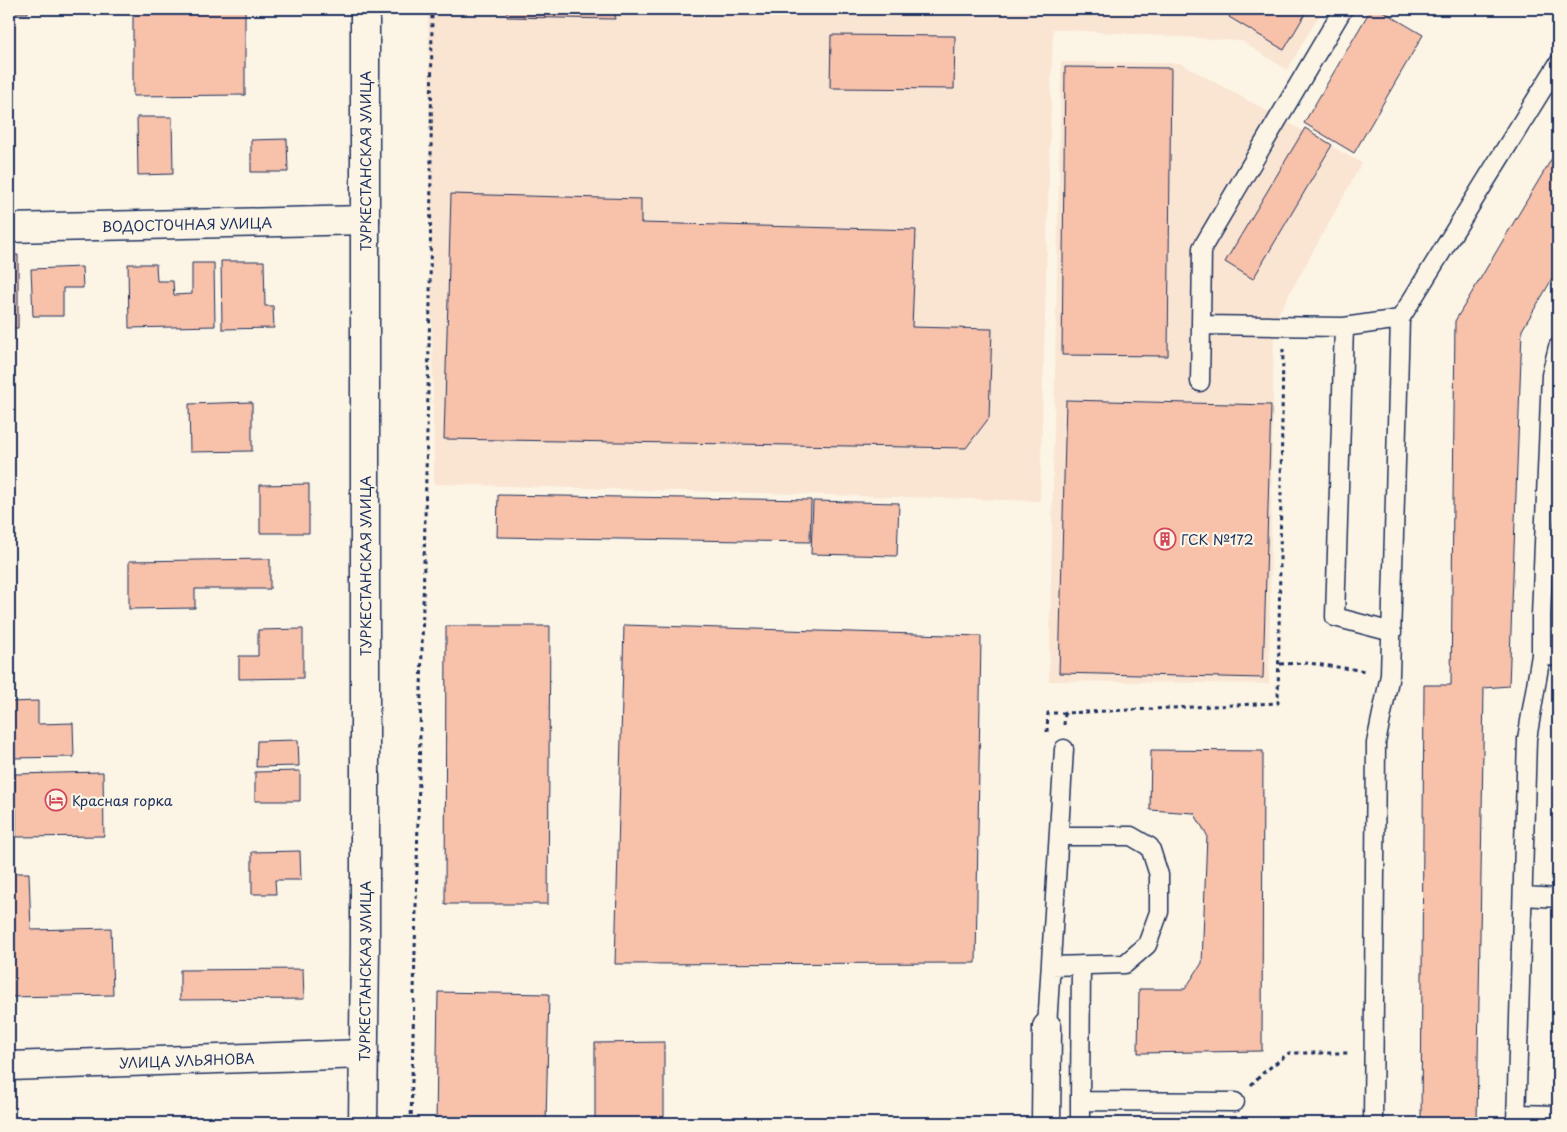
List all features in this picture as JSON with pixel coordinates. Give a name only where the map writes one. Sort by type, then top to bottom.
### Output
[{"type":"main road","name":"ТУРКЕСТАНСКАЯ УЛИЦА","points":[[363,1123],[365,9]]},
{"type":"main road","name":"ВОДОСТОЧНАЯ УЛИЦА","points":[[9,228],[365,220]]},
{"type":"main road","points":[[1046,1123],[1048,1027]]},
{"type":"main road","name":"УЛИЦА УЛЬЯНОВА","points":[[9,1066],[364,1054]]},
{"type":"lane","points":[[1200,382],[1202,248],[1343,9]]},
{"type":"lane","points":[[1373,1123],[1376,743],[1390,675],[1400,319],[1558,64]]},
{"type":"lane","points":[[1201,325],[1344,327],[1400,319]]},
{"type":"lane","points":[[1344,327],[1335,617],[1392,632]]},
{"type":"lane","points":[[1558,347],[1550,375],[1541,616],[1550,656],[1527,739],[1516,1119],[1558,1115]]},
{"type":"lane","points":[[1048,1027],[1064,749]]},
{"type":"lane","points":[[1051,966],[1125,964],[1147,945],[1159,912],[1159,875],[1150,847],[1131,836],[1058,836]]},
{"type":"lane","points":[[1523,896],[1558,898]]},
{"type":"lane","points":[[1080,1123],[1082,965]]},
{"type":"lane","points":[[1080,1101],[1235,1102]]},
{"type":"path","points":[[410,1123],[430,303],[432,9]]},
{"type":"path","points":[[1046,740],[1048,712],[1075,713],[1278,703],[1284,325]]},
{"type":"path","points":[[1280,664],[1308,663],[1390,675]]},
{"type":"path","points":[[1235,1102],[1263,1073],[1289,1054],[1374,1052]]},
{"type":"shaded area","points":[[428,9],[1323,9],[1287,70],[1241,41],[1053,29],[1040,501],[434,484]]},
{"type":"shaded area","points":[[1061,62],[1180,63],[1362,163],[1274,322],[1269,684],[1049,681]]},
{"type":"green space","points":[[1556,982],[1558,982],[1558,1038],[1556,1038]]},
{"type":"building","points":[[9,9],[28,9],[28,13],[12,13],[12,33],[9,34]]},
{"type":"building","points":[[133,9],[245,9],[245,95],[133,96]]},
{"type":"building","points":[[507,9],[616,9],[615,19],[507,17]]},
{"type":"building","points":[[1233,9],[1308,9],[1284,50],[1229,17]]},
{"type":"building","points":[[1371,9],[1379,9],[1423,35],[1354,153],[1304,123]]},
{"type":"building","points":[[831,35],[955,36],[954,89],[830,88]]},
{"type":"building","points":[[1065,67],[1171,68],[1168,356],[1062,355]]},
{"type":"building","points":[[137,117],[172,117],[173,174],[138,175]]},
{"type":"building","points":[[1305,128],[1332,145],[1253,279],[1225,262]]},
{"type":"building","points":[[287,139],[288,172],[251,172],[251,140]]},
{"type":"building","points":[[1558,148],[1558,269],[1522,330],[1509,686],[1484,688],[1477,1123],[1421,1123],[1424,685],[1451,685],[1455,321]]},
{"type":"building","points":[[451,194],[641,199],[641,223],[916,230],[912,327],[992,329],[989,418],[966,448],[444,439]]},
{"type":"building","points":[[9,255],[18,255],[18,328],[9,328]]},
{"type":"building","points":[[221,261],[264,261],[265,306],[273,306],[274,328],[222,329]]},
{"type":"building","points":[[192,263],[214,263],[215,326],[129,328],[128,264],[156,264],[157,281],[173,281],[174,295],[192,294]]},
{"type":"building","points":[[82,267],[83,288],[63,288],[63,316],[33,316],[31,269]]},
{"type":"building","name":"ГСК №172","points":[[1066,400],[1271,405],[1263,678],[1059,673]]},
{"type":"building","points":[[252,402],[252,451],[190,452],[189,404]]},
{"type":"building","points":[[309,484],[309,533],[260,533],[260,485]]},
{"type":"building","points":[[498,495],[811,500],[810,542],[497,537]]},
{"type":"building","points":[[813,501],[899,503],[897,556],[811,554]]},
{"type":"building","points":[[270,559],[270,589],[195,589],[195,608],[129,609],[129,561]]},
{"type":"building","points":[[624,625],[981,636],[976,963],[615,964]]},
{"type":"building","points":[[446,626],[550,626],[548,904],[445,904]]},
{"type":"building","points":[[303,629],[303,678],[239,679],[239,656],[258,656],[258,630]]},
{"type":"building","points":[[38,701],[38,724],[73,723],[74,757],[9,758],[9,702]]},
{"type":"building","points":[[298,740],[299,766],[256,767],[257,741]]},
{"type":"building","points":[[1151,750],[1263,751],[1262,1051],[1138,1053],[1139,989],[1185,989],[1202,963],[1207,835],[1194,813],[1150,810]]},
{"type":"building","points":[[300,771],[300,801],[255,801],[255,772]]},
{"type":"building","name":"Красная горка","points":[[103,772],[104,836],[16,837],[16,809],[9,809],[9,790],[15,790],[15,774]]},
{"type":"building","points":[[300,851],[301,880],[275,880],[276,894],[252,894],[252,852]]},
{"type":"building","points":[[9,873],[29,873],[31,930],[111,928],[113,995],[9,997]]},
{"type":"building","points":[[303,969],[304,999],[180,1000],[180,970]]},
{"type":"building","points":[[438,992],[549,994],[546,1123],[436,1123]]},
{"type":"building","points":[[664,1042],[664,1123],[595,1123],[595,1043]]},
{"type":"place","name":"ГСК №172","points":[[1165,539]]},
{"type":"place","name":"Красная горка","points":[[56,800]]}]
